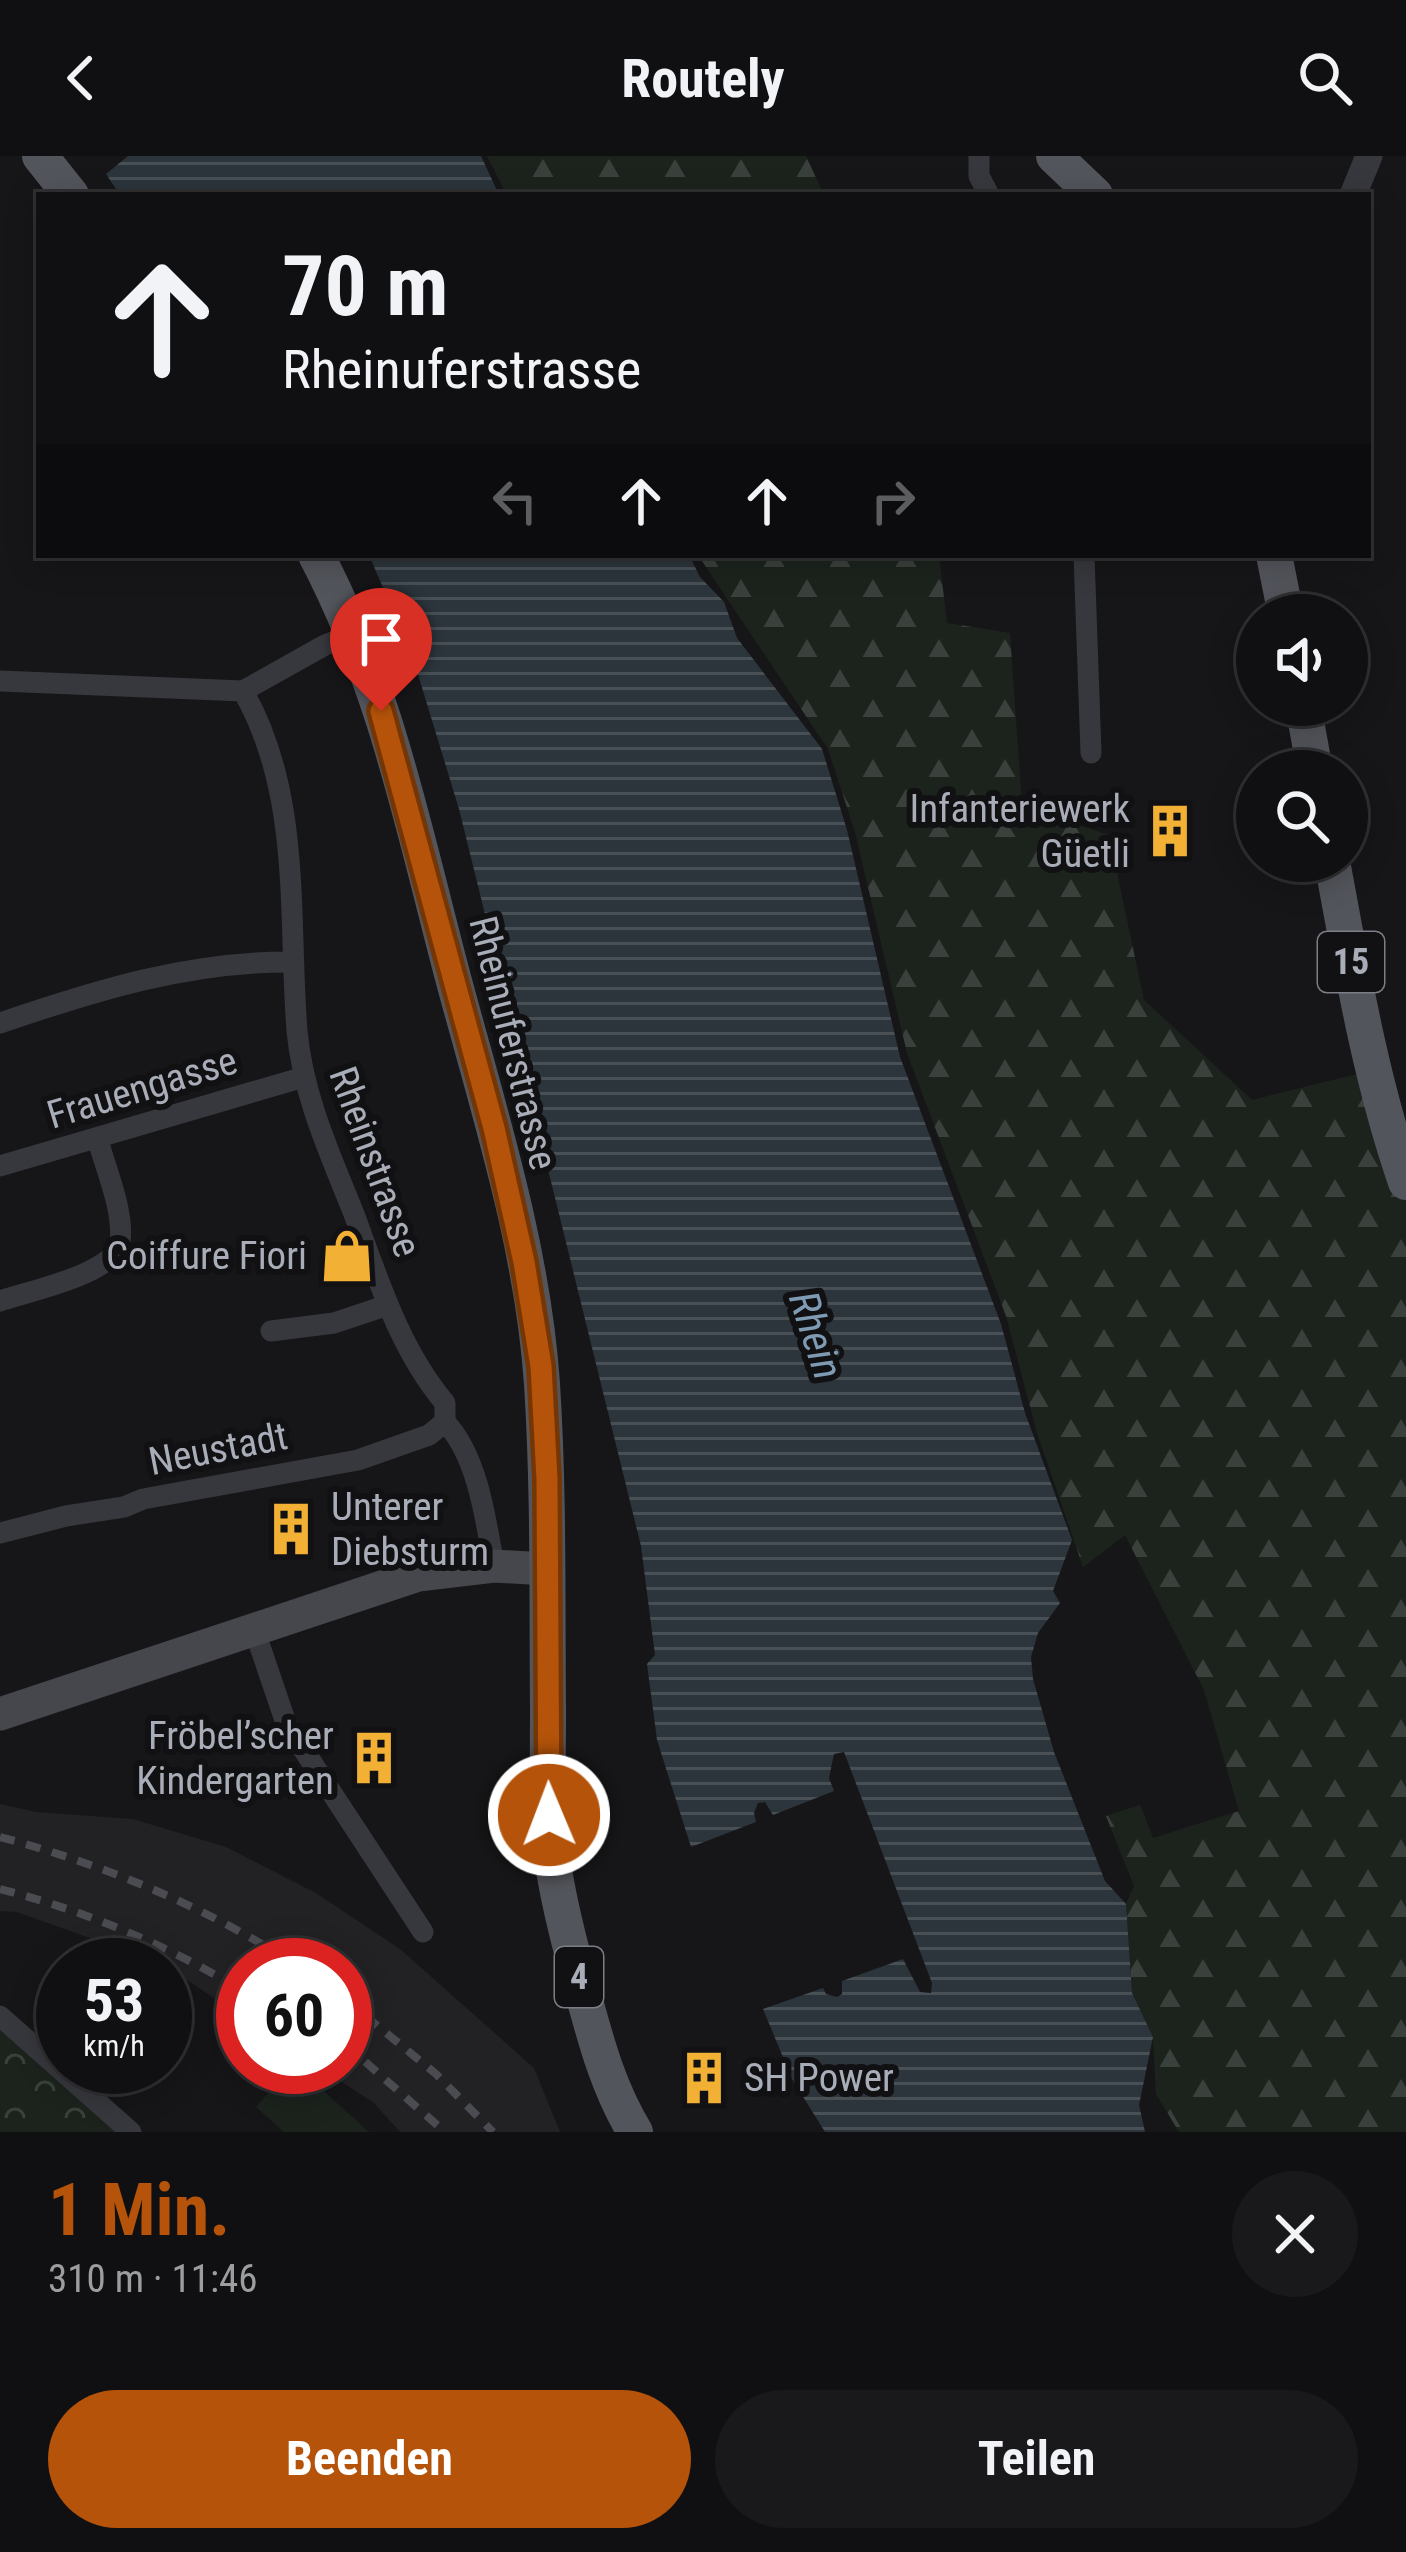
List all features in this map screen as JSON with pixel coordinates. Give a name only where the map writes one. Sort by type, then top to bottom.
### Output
[{"type":"main road","points":[[40,156],[69,192]]},
{"type":"main road","points":[[1054,156],[1092,192]]},
{"type":"main road","name":"Rheinuferstrasse","points":[[317,558],[353,634],[389,734],[494,1128],[524,1262],[542,1385],[547,1569]]},
{"type":"main road","points":[[1275,558],[1282,594]]},
{"type":"main road","name":"15","points":[[1336,882],[1372,1062],[1406,1182]]},
{"type":"main road","points":[[0,1714],[418,1575],[494,1566],[547,1569]]},
{"type":"main road","name":"4","points":[[547,1569],[553,1862],[602,2062],[634,2132]]},
{"type":"street","points":[[979,156],[979,176],[987,192]]},
{"type":"street","points":[[1354,192],[1369,156]]},
{"type":"street","points":[[1084,558],[1091,753]]},
{"type":"street","points":[[0,681],[243,691],[353,634]]},
{"type":"street","name":"Rheinstrasse","points":[[243,691],[264,734],[283,794],[304,1077],[388,1305],[428,1383],[445,1403],[445,1422],[460,1437],[486,1520],[494,1566]]},
{"type":"street","points":[[0,1023],[148,976],[209,965],[293,962]]},
{"type":"street","name":"Frauengasse","points":[[0,1166],[304,1077]]},
{"type":"street","points":[[0,1301],[99,1268],[115,1257],[121,1240],[98,1140]]},
{"type":"street","points":[[272,1331],[334,1323],[388,1305]]},
{"type":"street","name":"Neustadt","points":[[0,1533],[143,1499],[358,1460],[429,1435],[445,1422]]},
{"type":"street","points":[[255,1631],[286,1724],[423,1932]]},
{"type":"street","points":[[0,2016],[130,2132]]},
{"type":"shaded area","points":[[0,1804],[36,1812],[133,1819],[226,1847],[316,1893],[400,1949],[534,2068],[560,2132],[400,2132],[360,2094],[372,2094],[372,1938],[216,1938],[216,2000],[192,1983],[192,1938],[90,1938],[17,1912],[0,1911]]},
{"type":"green space","points":[[487,156],[806,156],[823,192],[505,192]]},
{"type":"green space","points":[[700,558],[939,558],[947,623],[1010,633],[1022,807],[1109,835],[1144,1000],[1252,1100],[1374,1070],[1406,1182],[1406,2132],[1179,2132],[1156,2094],[1153,2037],[1132,1993],[1126,1904],[1134,1886],[1106,1816],[1140,1805],[1153,1838],[1239,1811],[1204,1690],[1125,1535],[1083,1567],[1037,1433],[1006,1316],[907,1053],[855,832],[828,749]]},
{"type":"green space","points":[[0,2030],[36,2062],[36,2094],[73,2094],[116,2132],[0,2132]]},
{"type":"green space","points":[[267,2094],[327,2094],[369,2132],[284,2132],[256,2107]]},
{"type":"water","points":[[128,156],[481,156],[498,192],[118,192],[106,174]]},
{"type":"water","name":"Rhein","points":[[370,558],[690,558],[700,577],[724,602],[737,638],[822,749],[847,830],[900,1057],[1001,1324],[1025,1413],[1072,1540],[1053,1591],[1060,1603],[1038,1633],[1031,1657],[1033,1679],[1054,1752],[1105,1881],[1126,1904],[1132,1993],[1153,2037],[1139,2105],[1145,2132],[825,2132],[792,2079],[763,2009],[823,1988],[837,1997],[842,1994],[842,1981],[903,1959],[920,1992],[931,1993],[932,1983],[844,1752],[834,1754],[829,1778],[834,1791],[773,1815],[765,1802],[758,1803],[756,1822],[691,1847],[657,1740],[647,1664],[655,1655],[641,1546],[459,809],[413,658]]},
{"type":"railway","points":[[0,1837],[153,1889],[250,1938]]},
{"type":"railway","points":[[0,1889],[125,1931],[216,1976]]},
{"type":"railway","points":[[372,2021],[436,2074],[493,2132]]},
{"type":"railway","points":[[372,2068],[445,2132]]},
{"type":"place","name":"Infanteriewerk Güetli","points":[[1170,831]]},
{"type":"place","name":"Coiffure Fiori","points":[[347,1256]]},
{"type":"place","name":"Unterer Diebsturm","points":[[291,1529]]},
{"type":"place","name":"Fröbel’scher Kindergarten","points":[[374,1758]]},
{"type":"place","name":"SH Power","points":[[704,2078]]},
{"type":"route","points":[[381,711],[494,1128],[541,1366],[547,1479],[549,1815]]}]
